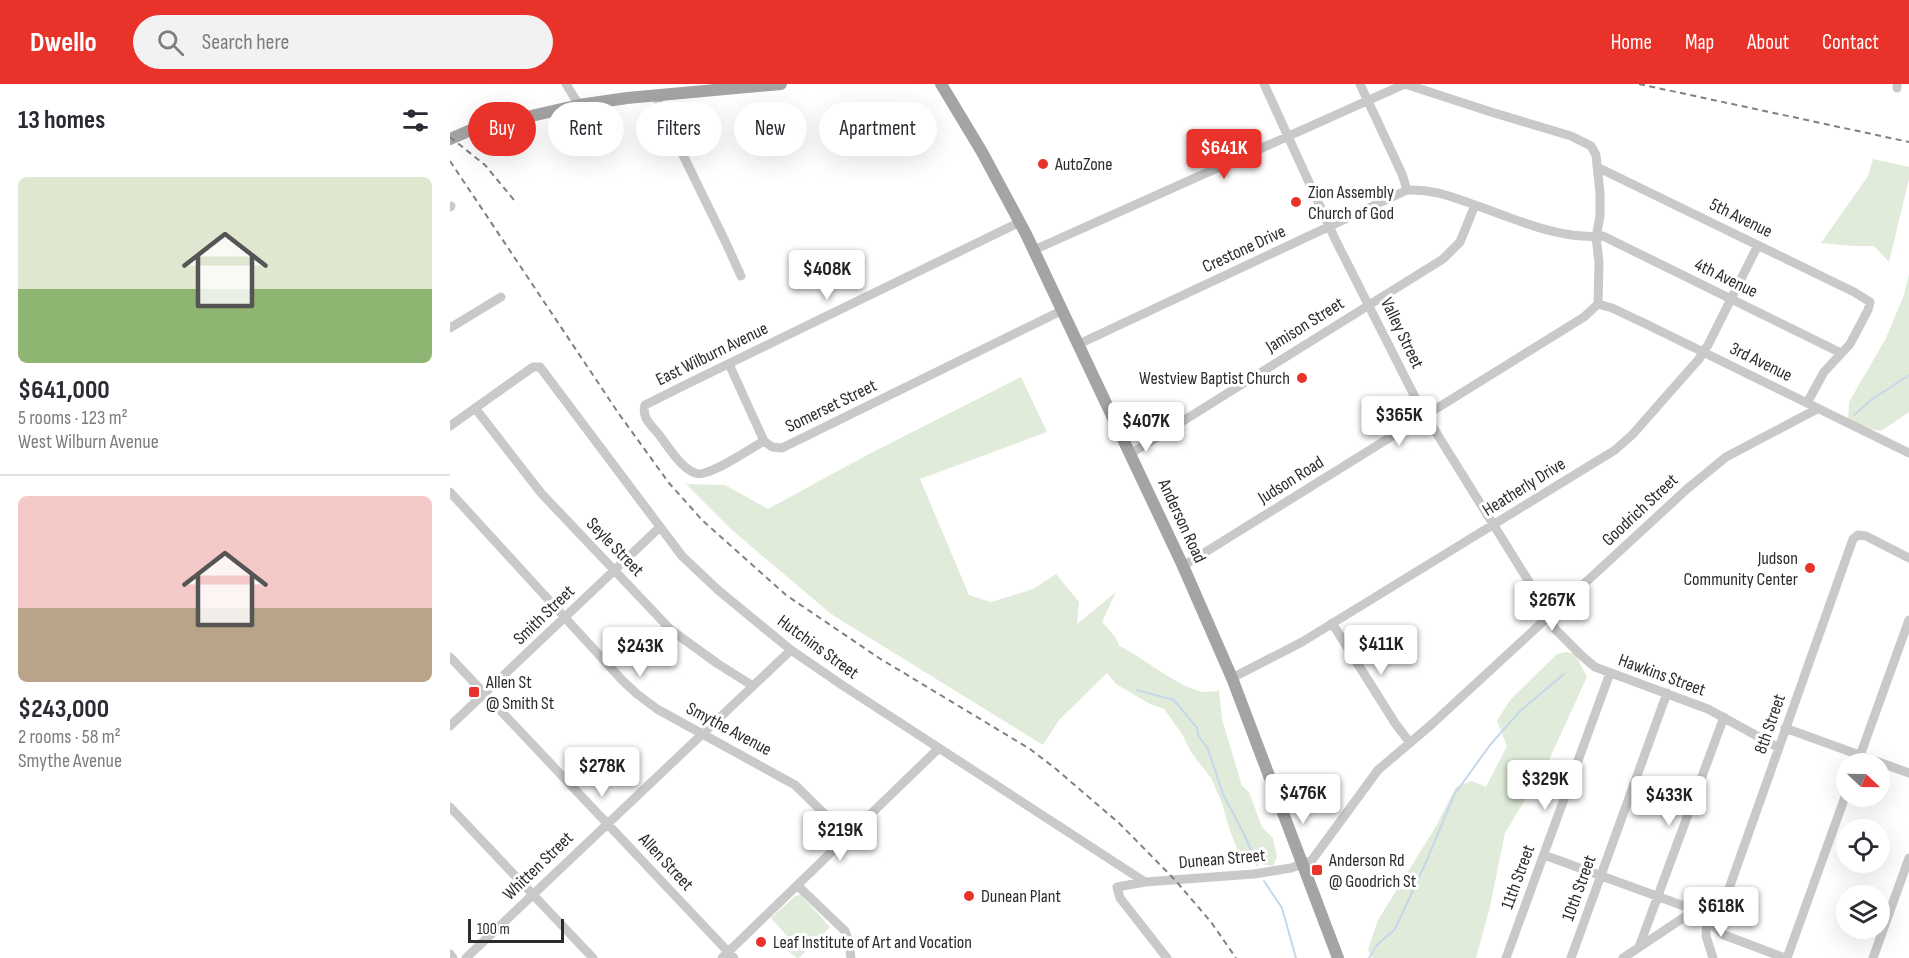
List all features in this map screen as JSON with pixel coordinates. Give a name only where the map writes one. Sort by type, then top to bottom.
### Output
[{"type":"main road","points":[[602,102],[781,84]]},
{"type":"main road","name":"Anderson Road","points":[[941,84],[1020,222],[1183,566],[1232,678],[1338,958]]},
{"type":"main road","points":[[450,139],[471,130],[548,112]]},
{"type":"street","points":[[566,84],[577,102]]},
{"type":"street","name":"Valley Street","points":[[1264,84],[1330,227],[1425,415],[1549,616]]},
{"type":"street","points":[[1360,84],[1402,174],[1407,190]]},
{"type":"street","points":[[1034,250],[1405,84],[1580,139],[1593,148],[1597,167],[1600,216],[1596,237],[1599,262],[1598,304]]},
{"type":"street","points":[[656,95],[741,276]]},
{"type":"street","name":"5th Avenue","points":[[1597,167],[1869,302],[1869,310],[1850,344],[1841,353]]},
{"type":"street","name":"Crestone Drive","points":[[1079,344],[1407,190],[1434,191],[1543,228],[1584,237],[1596,237]]},
{"type":"street","name":"Jamison Street","points":[[1130,454],[1451,253],[1463,237],[1475,205]]},
{"type":"street","name":"East Wilburn Avenue","points":[[645,405],[1020,222]]},
{"type":"street","name":"4th Avenue","points":[[1596,237],[1603,236],[1612,240],[1841,353]]},
{"type":"street","name":"Heatherly Drive","points":[[1232,678],[1302,642],[1622,444],[1703,352],[1758,245]]},
{"type":"street","points":[[450,328],[501,297]]},
{"type":"street","name":"3rd Avenue","points":[[1598,304],[1612,308],[1909,453]]},
{"type":"street","name":"Judson Road","points":[[1183,566],[1584,317],[1598,304]]},
{"type":"street","name":"Somerset Street","points":[[645,405],[643,414],[687,469],[697,474],[710,472],[764,441],[772,447],[782,448],[1063,310]]},
{"type":"street","points":[[1807,403],[1824,372],[1841,353]]},
{"type":"street","points":[[729,364],[764,441]]},
{"type":"street","name":"Hutchins Street","points":[[476,408],[533,367],[538,366],[691,566],[791,650],[1145,882]]},
{"type":"street","points":[[450,426],[476,408]]},
{"type":"street","name":"Seyle Street","points":[[476,408],[541,493],[678,636],[753,686]]},
{"type":"street","name":"Goodrich Street","points":[[1302,865],[1312,860],[1329,839],[1372,776],[1711,468],[1740,449],[1817,409]]},
{"type":"street","name":"Smythe Avenue","points":[[450,492],[564,619],[637,694],[657,709],[795,785],[814,801],[847,836]]},
{"type":"street","name":"Smith Street","points":[[450,726],[660,527]]},
{"type":"street","name":"8th Street","points":[[1709,923],[1721,911],[1852,543],[1858,535],[1866,536],[1909,558]]},
{"type":"street","name":"Hawkins Street","points":[[1549,616],[1555,629],[1595,667],[1724,717],[1779,748]]},
{"type":"street","points":[[1861,753],[1909,620]]},
{"type":"street","points":[[1332,623],[1410,743]]},
{"type":"street","name":"Whitten Street","points":[[466,958],[791,650]]},
{"type":"street","name":"Allen Street","points":[[450,657],[728,956]]},
{"type":"street","name":"11th Street","points":[[1506,958],[1610,673]]},
{"type":"street","name":"10th Street","points":[[1571,958],[1667,693]]},
{"type":"street","points":[[1637,952],[1724,717]]},
{"type":"street","points":[[1785,728],[1845,753]]},
{"type":"street","points":[[728,956],[797,885],[939,748]]},
{"type":"street","points":[[1890,768],[1909,773]]},
{"type":"street","points":[[450,807],[593,958]]},
{"type":"street","points":[[1544,855],[1695,910],[1724,935],[1786,958],[1841,807]]},
{"type":"street","points":[[1873,958],[1909,858]]},
{"type":"street","name":"Dunean Street","points":[[1167,958],[1118,893],[1117,887],[1145,882],[1254,874],[1302,865]]},
{"type":"street","points":[[797,885],[845,931],[848,936],[851,958]]},
{"type":"street","points":[[1623,958],[1637,952],[1695,910]]},
{"type":"street","points":[[1709,923],[1706,936],[1713,958]]},
{"type":"street","points":[[450,954],[453,958]]},
{"type":"green space","points":[[1873,159],[1909,167],[1909,179],[1889,262],[1874,246],[1821,243],[1868,176]]},
{"type":"green space","points":[[1909,274],[1909,412],[1881,431],[1848,425],[1849,402],[1886,338],[1904,295]]},
{"type":"green space","points":[[1021,377],[1047,432],[920,479],[969,595],[991,602],[1033,589],[1056,574],[1079,602],[1077,624],[1116,592],[1102,622],[1116,638],[1119,646],[1183,685],[1204,692],[1219,691],[1222,719],[1242,786],[1249,792],[1262,827],[1273,838],[1277,857],[1273,866],[1242,860],[1211,778],[1191,752],[1182,734],[1164,709],[1150,704],[1116,684],[1107,673],[1059,720],[1043,745],[831,614],[732,530],[686,484],[725,485],[768,509],[869,454]]},
{"type":"green space","points":[[1566,652],[1575,654],[1587,677],[1549,760],[1505,833],[1489,911],[1476,958],[1372,958],[1368,950],[1378,920],[1435,828],[1456,787],[1472,781],[1486,787],[1507,746],[1497,721],[1510,700],[1557,654]]},
{"type":"green space","points":[[801,895],[830,927],[797,958],[787,950],[793,943],[771,918],[795,896]]},
{"type":"waterway","points":[[1854,415],[1871,400],[1909,375]]},
{"type":"waterway","points":[[1369,958],[1377,945],[1395,929],[1454,795],[1490,745],[1520,711],[1564,674]]},
{"type":"waterway","points":[[1137,690],[1174,700],[1197,728],[1198,735],[1208,749],[1223,794],[1257,865]]},
{"type":"waterway","points":[[1264,881],[1282,908],[1296,958]]},
{"type":"railway","points":[[1639,84],[1909,142]]},
{"type":"railway","points":[[450,137],[485,165],[514,200]]},
{"type":"railway","points":[[450,161],[619,414],[669,483],[703,521],[786,595],[879,658],[1030,749],[1056,769],[1120,824],[1175,880],[1211,922],[1236,958]]},
{"type":"place","name":"AutoZone","points":[[1043,164]]},
{"type":"place","name":"Zion Assembly Church of God","points":[[1296,202]]},
{"type":"place","name":"Westview Baptist Church","points":[[1302,378]]},
{"type":"place","name":"Judson Community Center","points":[[1810,568]]},
{"type":"place","name":"Allen St @ Smith St","points":[[474,692]]},
{"type":"place","name":"Anderson Rd @ Goodrich St","points":[[1317,870]]},
{"type":"place","name":"Dunean Plant","points":[[969,896]]},
{"type":"place","name":"Leaf Institute of Art and Vocation","points":[[761,942]]}]
